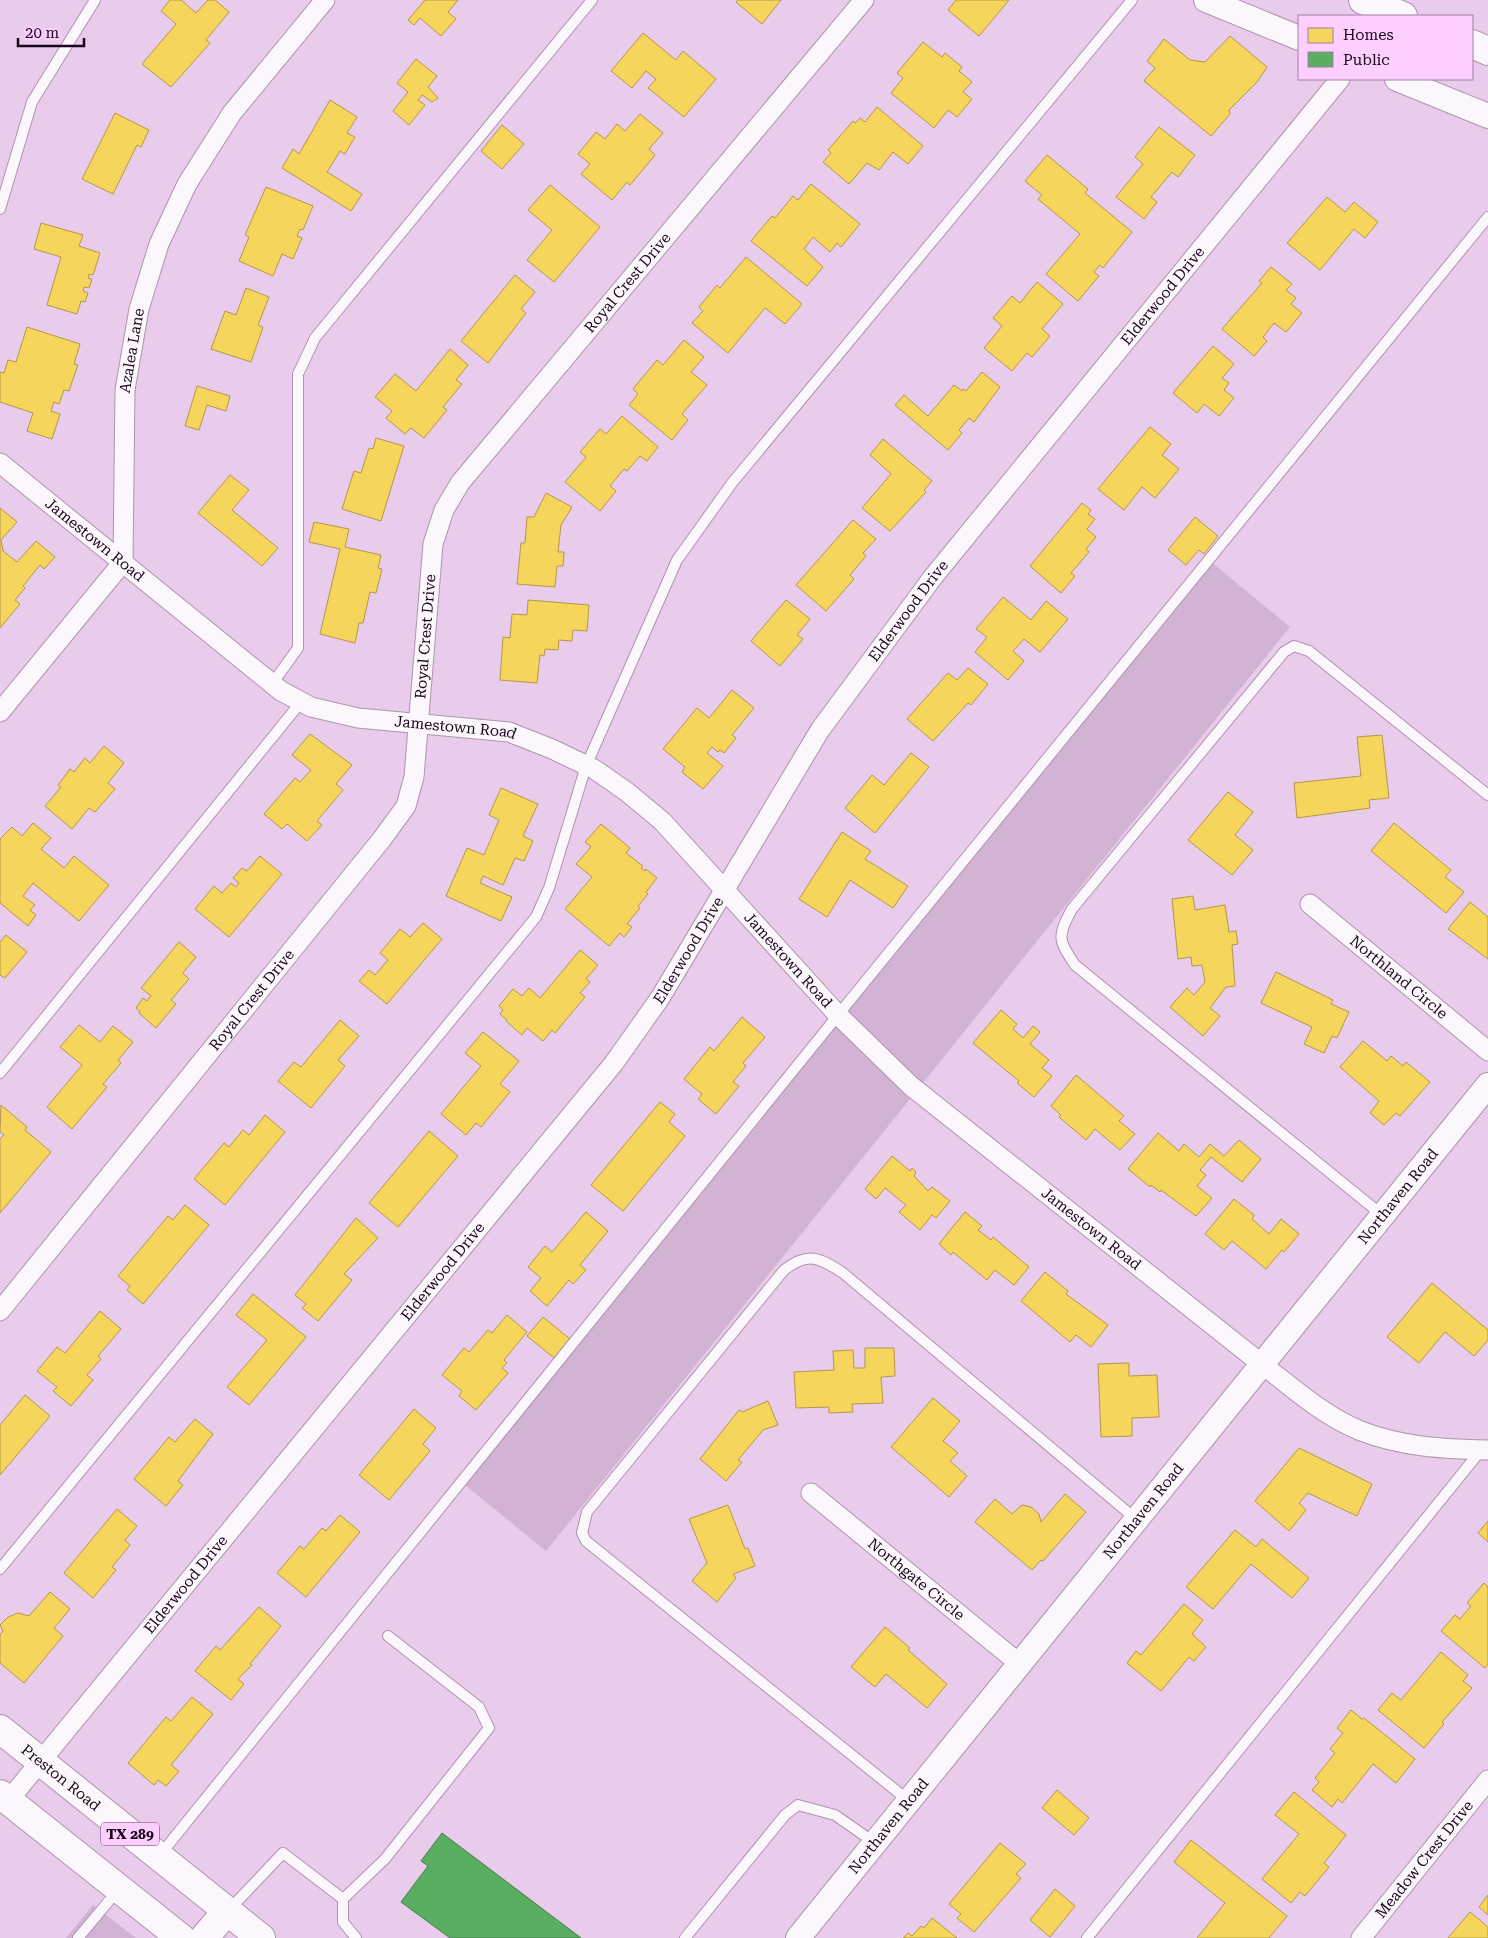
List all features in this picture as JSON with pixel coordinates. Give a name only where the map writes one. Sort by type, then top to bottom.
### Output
[{"type":"main road","points":[[1363,0],[1400,15]]},
{"type":"main road","points":[[1473,44],[1488,51]]},
{"type":"main road","name":"Preston Road","points":[[0,1729],[226,1912],[261,1938]]},
{"type":"main road","points":[[4,1797],[118,1890],[181,1938]]},
{"type":"main road","points":[[204,1938],[226,1912]]},
{"type":"street","name":"Azalea Lane","points":[[123,562],[125,390],[139,309],[159,244],[187,184],[232,113],[325,0]]},
{"type":"street","name":"Royal Crest Drive","points":[[0,1311],[382,839],[406,806],[414,777],[433,544],[444,510],[460,483],[864,0]]},
{"type":"street","points":[[1206,0],[1298,38]]},
{"type":"street","name":"Elderwood Drive","points":[[4,1797],[40,1761],[614,1063],[660,998],[820,730],[933,577],[1339,80]]},
{"type":"street","points":[[1400,80],[1488,116]]},
{"type":"street","name":"Jamestown Road","points":[[0,463],[272,684],[301,702],[311,707],[358,718],[509,732],[552,748],[586,766],[627,792],[662,821],[838,1015],[911,1086],[1319,1408],[1360,1430],[1404,1444],[1442,1449],[1486,1447]]},
{"type":"street","points":[[0,712],[123,562]]},
{"type":"street","name":"Northland Circle","points":[[1310,904],[1488,1051]]},
{"type":"street","name":"Northaven Road","points":[[798,1938],[1021,1665],[1488,1085]]},
{"type":"street","name":"Northgate Circle","points":[[811,1493],[1021,1665]]},
{"type":"street","name":"Meadow Crest Drive","points":[[1361,1938],[1488,1780]]},
{"type":"lane","points":[[0,210],[32,102],[95,0]]},
{"type":"lane","points":[[272,684],[298,648],[298,374],[315,338],[592,0]]},
{"type":"lane","points":[[0,1569],[536,917],[549,888],[586,766],[677,560],[732,483],[1132,0]]},
{"type":"lane","points":[[158,1857],[838,1015],[1488,217]]},
{"type":"lane","points":[[1383,1216],[1075,965],[1062,945],[1061,930],[1072,909],[1277,660],[1284,652],[1294,646],[1309,651],[1488,795]]},
{"type":"lane","points":[[0,1073],[301,702]]},
{"type":"lane","points":[[910,1802],[586,1542],[582,1533],[588,1512],[784,1270],[797,1260],[813,1257],[828,1263],[843,1273],[1137,1521]]},
{"type":"lane","points":[[1087,1938],[1486,1447]]},
{"type":"lane","points":[[356,1938],[343,1922],[343,1899],[385,1859],[489,1728],[479,1707],[388,1636]]},
{"type":"lane","points":[[685,1938],[785,1815],[798,1805],[834,1815],[876,1843]]},
{"type":"lane","points":[[226,1912],[283,1853],[343,1899]]},
{"type":"lane","points":[[78,1938],[118,1890]]},
{"type":"shaded area","points":[[1210,561],[1290,627],[546,1551],[465,1485]]},
{"type":"shaded area","points":[[93,1905],[136,1938],[66,1938]]},
{"type":"building: Homes","points":[[170,0],[181,0],[196,13],[208,0],[215,0],[229,12],[206,40],[210,43],[171,87],[142,64],[176,24],[161,11]]},
{"type":"building: Homes","points":[[425,0],[458,0],[448,12],[456,19],[441,36],[420,18],[414,25],[408,20]]},
{"type":"building: Homes","points":[[738,0],[781,0],[762,24],[736,2]]},
{"type":"building: Homes","points":[[956,0],[1009,0],[979,36],[948,10]]},
{"type":"building: Homes","points":[[643,33],[676,60],[683,51],[716,79],[684,117],[648,88],[656,79],[646,71],[632,88],[611,71]]},
{"type":"building: Homes","points":[[1230,36],[1267,67],[1257,82],[1229,110],[1230,114],[1211,136],[1144,81],[1155,68],[1147,61],[1164,39],[1190,60],[1205,62]]},
{"type":"building: Homes","points":[[923,42],[942,57],[945,53],[962,67],[959,71],[972,82],[963,92],[972,99],[957,117],[948,110],[934,128],[891,93],[903,78],[897,73]]},
{"type":"building: Homes","points":[[416,59],[437,76],[428,87],[438,98],[432,102],[422,95],[418,100],[425,105],[409,125],[393,111],[408,92],[397,83]]},
{"type":"building: Homes","points":[[330,100],[357,117],[347,133],[355,137],[345,154],[340,151],[327,172],[362,194],[351,211],[282,168],[293,149],[299,154]]},
{"type":"building: Homes","points":[[877,107],[923,146],[908,164],[893,152],[879,170],[867,163],[849,184],[823,162],[831,153],[828,150],[853,121],[855,123],[860,118],[865,122]]},
{"type":"building: Homes","points":[[115,113],[149,130],[141,147],[137,145],[113,194],[82,179]]},
{"type":"building: Homes","points":[[640,114],[663,133],[649,149],[655,155],[630,185],[627,182],[612,200],[581,174],[590,164],[578,154],[596,132],[605,139],[617,124],[625,131]]},
{"type":"building: Homes","points":[[502,125],[524,144],[502,169],[481,151]]},
{"type":"building: Homes","points":[[1159,127],[1195,155],[1178,177],[1172,172],[1151,197],[1157,202],[1144,219],[1116,197],[1143,164],[1135,157]]},
{"type":"building: Homes","points":[[1047,155],[1088,189],[1085,193],[1132,232],[1103,268],[1100,265],[1094,272],[1099,276],[1078,301],[1046,274],[1080,234],[1038,199],[1042,195],[1025,181]]},
{"type":"building: Homes","points":[[811,184],[860,224],[841,247],[837,243],[830,252],[813,237],[804,249],[823,267],[807,286],[751,241],[772,216],[775,218],[793,196],[798,200]]},
{"type":"building: Homes","points":[[550,185],[600,227],[554,282],[527,260],[552,230],[528,210]]},
{"type":"building: Homes","points":[[266,187],[313,206],[303,230],[300,229],[297,236],[302,238],[293,259],[282,254],[273,276],[239,261],[249,237],[245,235]]},
{"type":"building: Homes","points":[[1327,197],[1345,212],[1354,202],[1378,222],[1365,238],[1354,229],[1320,270],[1287,243]]},
{"type":"building: Homes","points":[[41,223],[83,235],[79,246],[100,253],[93,275],[89,274],[88,278],[92,279],[89,288],[84,287],[83,291],[88,293],[85,302],[81,301],[77,314],[47,305],[61,257],[34,249]]},
{"type":"building: Homes","points":[[746,257],[802,304],[785,324],[765,308],[728,353],[692,323],[703,311],[699,307],[717,285],[720,288]]},
{"type":"building: Homes","points":[[1271,267],[1292,284],[1286,290],[1296,298],[1291,304],[1302,313],[1286,332],[1274,323],[1263,337],[1267,341],[1254,356],[1222,329],[1262,283],[1259,281]]},
{"type":"building: Homes","points":[[515,275],[535,292],[521,309],[526,313],[488,363],[461,341]]},
{"type":"building: Homes","points":[[1037,282],[1063,304],[1042,329],[1050,336],[1032,357],[1027,353],[1012,371],[984,348],[1002,326],[993,318],[1012,296],[1020,303]]},
{"type":"building: Homes","points":[[246,288],[269,297],[258,325],[263,327],[251,362],[211,349],[225,311],[236,315]]},
{"type":"building: Homes","points":[[27,327],[80,344],[74,364],[78,365],[69,391],[64,390],[59,404],[54,402],[51,411],[60,414],[52,439],[27,431],[33,413],[0,402],[0,372],[4,373],[8,360],[16,362]]},
{"type":"building: Homes","points":[[684,340],[704,357],[691,372],[707,385],[682,414],[688,420],[672,440],[629,405],[638,394],[633,389],[657,360],[663,365]]},
{"type":"building: Homes","points":[[1213,346],[1234,364],[1222,378],[1229,383],[1224,390],[1234,398],[1219,416],[1204,404],[1197,413],[1173,393]]},
{"type":"building: Homes","points":[[450,349],[468,365],[456,380],[462,384],[443,407],[447,410],[424,438],[411,428],[405,434],[386,418],[392,411],[375,397],[395,374],[416,391]]},
{"type":"building: Homes","points":[[982,372],[1000,387],[974,422],[969,418],[959,430],[962,433],[948,450],[895,405],[904,395],[928,416],[954,385],[962,391],[963,389],[966,391]]},
{"type":"building: Homes","points":[[197,386],[230,396],[226,411],[207,405],[199,430],[185,426]]},
{"type":"building: Homes","points":[[622,416],[658,447],[647,461],[640,456],[627,471],[624,469],[610,486],[616,491],[600,511],[565,482],[586,457],[580,452],[600,429],[606,434]]},
{"type":"building: Homes","points":[[1150,427],[1171,444],[1162,455],[1179,469],[1155,498],[1142,487],[1124,510],[1098,489]]},
{"type":"building: Homes","points":[[376,438],[404,446],[381,521],[342,509],[354,471],[361,473],[369,448],[373,449]]},
{"type":"building: Homes","points":[[883,439],[932,481],[924,490],[926,492],[890,531],[862,508],[891,474],[870,455]]},
{"type":"building: Homes","points":[[230,475],[249,490],[232,510],[278,548],[262,566],[198,513]]},
{"type":"building: Homes","points":[[546,493],[572,507],[561,525],[558,552],[564,552],[563,566],[557,566],[555,587],[517,584],[521,543],[525,543],[527,517],[534,517]]},
{"type":"building: Homes","points":[[1082,503],[1091,510],[1088,514],[1095,519],[1087,529],[1096,537],[1086,549],[1089,552],[1071,573],[1075,576],[1061,593],[1030,566]]},
{"type":"building: Homes","points":[[0,508],[17,522],[1,540],[3,551],[17,562],[36,541],[55,557],[44,569],[40,565],[23,586],[25,588],[15,600],[20,604],[0,628]]},
{"type":"building: Homes","points":[[1195,517],[1218,536],[1204,554],[1199,550],[1186,565],[1168,550]]},
{"type":"building: Homes","points":[[853,520],[876,539],[863,553],[866,556],[850,575],[854,579],[826,611],[796,585]]},
{"type":"building: Homes","points":[[314,522],[349,529],[345,547],[381,555],[378,568],[382,569],[376,593],[370,592],[363,623],[359,623],[355,643],[320,634],[340,549],[309,542]]},
{"type":"building: Homes","points":[[1003,597],[1031,620],[1046,601],[1068,619],[1040,652],[1024,639],[1013,651],[1024,661],[1008,680],[975,652],[987,637],[976,629]]},
{"type":"building: Homes","points":[[528,600],[589,605],[587,631],[573,630],[572,641],[559,640],[558,650],[545,649],[544,656],[540,655],[537,683],[500,680],[503,637],[510,638],[512,614],[527,615]]},
{"type":"building: Homes","points":[[786,600],[810,619],[797,635],[803,639],[780,666],[751,641]]},
{"type":"building: Homes","points":[[968,668],[988,684],[971,705],[968,703],[933,741],[907,719],[948,673],[957,680]]},
{"type":"building: Homes","points":[[732,690],[754,708],[732,735],[736,738],[724,753],[720,750],[718,752],[712,747],[707,753],[723,766],[703,789],[682,772],[685,767],[663,749],[697,708],[709,718]]},
{"type":"building: Homes","points":[[310,734],[352,765],[336,784],[343,790],[317,821],[322,825],[307,841],[287,824],[282,829],[264,814],[295,778],[300,782],[311,770],[292,755]]},
{"type":"building: Homes","points":[[1382,735],[1389,798],[1369,800],[1370,808],[1297,818],[1294,783],[1361,776],[1357,737]]},
{"type":"building: Homes","points":[[104,746],[124,763],[108,783],[115,789],[95,812],[89,808],[72,829],[45,806],[61,787],[58,785],[70,769],[74,772],[85,758],[90,763]]},
{"type":"building: Homes","points":[[911,753],[929,767],[875,833],[845,808],[872,775],[884,785]]},
{"type":"building: Homes","points":[[501,788],[538,804],[523,836],[533,841],[524,861],[515,858],[503,885],[483,876],[480,883],[512,897],[501,921],[446,896],[467,848],[484,855],[499,820],[489,815]]},
{"type":"building: Homes","points":[[1228,792],[1253,812],[1235,835],[1253,850],[1232,875],[1188,840]]},
{"type":"building: Homes","points":[[33,823],[51,838],[41,849],[64,868],[74,856],[109,885],[79,921],[33,883],[23,896],[35,905],[30,910],[36,915],[28,926],[0,903],[0,839],[12,827],[22,836]]},
{"type":"building: Homes","points":[[1394,823],[1451,870],[1445,877],[1464,892],[1446,913],[1371,851]]},
{"type":"building: Homes","points":[[601,824],[630,848],[626,853],[643,866],[641,868],[645,871],[646,869],[657,878],[646,892],[648,894],[638,906],[640,908],[627,924],[632,927],[624,937],[620,933],[609,946],[565,909],[592,877],[576,864],[591,847],[585,842]]},
{"type":"building: Homes","points":[[842,832],[871,851],[865,859],[908,886],[893,908],[850,880],[827,917],[799,899]]},
{"type":"building: Homes","points":[[260,856],[282,874],[229,937],[195,909],[214,886],[222,893],[231,883],[236,887],[239,883],[233,878],[242,868],[247,871]]},
{"type":"building: Homes","points":[[1193,896],[1195,910],[1225,905],[1229,932],[1236,931],[1238,944],[1232,945],[1235,986],[1226,987],[1210,1008],[1220,1016],[1203,1036],[1170,1007],[1187,988],[1194,995],[1205,982],[1202,965],[1192,966],[1191,957],[1178,959],[1172,899]]},
{"type":"building: Homes","points":[[1470,902],[1488,917],[1488,959],[1448,929]]},
{"type":"building: Homes","points":[[423,923],[442,939],[387,1004],[359,981],[369,970],[375,975],[388,960],[380,953],[400,929],[410,937]]},
{"type":"building: Homes","points":[[6,935],[27,952],[5,978],[0,975],[0,942]]},
{"type":"building: Homes","points":[[179,942],[196,957],[183,973],[189,979],[171,1000],[176,1004],[156,1028],[136,1008],[143,998],[147,1001],[151,996],[141,988]]},
{"type":"building: Homes","points":[[580,950],[598,965],[586,979],[590,982],[580,993],[585,997],[555,1033],[552,1030],[543,1041],[527,1028],[522,1035],[500,1014],[503,1010],[499,1006],[513,989],[522,996],[529,988],[540,998]]},
{"type":"building: Homes","points":[[1276,972],[1333,1000],[1331,1004],[1349,1012],[1337,1038],[1332,1036],[1324,1053],[1304,1044],[1312,1027],[1261,1003]]},
{"type":"building: Homes","points":[[1001,1010],[1017,1024],[1013,1029],[1023,1038],[1033,1026],[1040,1032],[1030,1044],[1049,1060],[1042,1068],[1052,1076],[1034,1097],[1017,1083],[1019,1081],[973,1043]]},
{"type":"building: Homes","points":[[742,1017],[765,1037],[743,1063],[746,1066],[733,1082],[739,1086],[716,1114],[698,1099],[702,1094],[684,1079],[710,1047],[714,1051]]},
{"type":"building: Homes","points":[[340,1020],[359,1036],[338,1060],[345,1066],[311,1108],[278,1081],[294,1062],[301,1067]]},
{"type":"building: Homes","points":[[79,1025],[100,1042],[113,1026],[133,1042],[118,1060],[121,1063],[103,1084],[107,1087],[72,1129],[47,1107],[82,1065],[60,1047]]},
{"type":"building: Homes","points":[[483,1032],[519,1061],[500,1084],[510,1092],[481,1127],[476,1123],[466,1135],[441,1114],[481,1066],[465,1053]]},
{"type":"building: Homes","points":[[1363,1041],[1387,1061],[1391,1056],[1403,1066],[1406,1062],[1430,1082],[1400,1116],[1396,1113],[1384,1125],[1370,1113],[1379,1101],[1340,1067]]},
{"type":"building: Homes","points":[[1076,1075],[1124,1116],[1119,1121],[1135,1134],[1120,1150],[1095,1129],[1086,1140],[1059,1117],[1061,1115],[1051,1106]]},
{"type":"building: Homes","points":[[660,1102],[675,1114],[669,1122],[685,1136],[623,1211],[591,1185]]},
{"type":"building: Homes","points":[[1,1105],[27,1127],[25,1130],[51,1152],[0,1213],[0,1139],[4,1135],[0,1132]]},
{"type":"building: Homes","points":[[265,1115],[285,1132],[225,1205],[194,1179],[224,1143],[229,1147],[243,1130],[249,1135]]},
{"type":"building: Homes","points":[[429,1131],[458,1156],[398,1227],[369,1203]]},
{"type":"building: Homes","points":[[1158,1133],[1179,1151],[1184,1144],[1199,1157],[1210,1144],[1224,1156],[1239,1140],[1261,1159],[1242,1182],[1211,1157],[1200,1170],[1206,1175],[1197,1186],[1212,1198],[1196,1216],[1161,1190],[1160,1192],[1151,1185],[1150,1187],[1128,1169]]},
{"type":"building: Homes","points":[[892,1156],[910,1171],[912,1168],[916,1172],[914,1176],[928,1191],[932,1187],[950,1201],[936,1218],[932,1215],[920,1230],[899,1212],[906,1205],[885,1188],[876,1199],[865,1189]]},
{"type":"building: Homes","points":[[1234,1199],[1254,1215],[1252,1219],[1269,1234],[1281,1219],[1299,1234],[1266,1269],[1232,1241],[1224,1250],[1205,1234]]},
{"type":"building: Homes","points":[[185,1205],[209,1225],[143,1304],[127,1290],[130,1286],[118,1276],[168,1216],[173,1220]]},
{"type":"building: Homes","points":[[586,1212],[608,1231],[580,1265],[586,1270],[573,1284],[569,1280],[547,1306],[530,1291],[541,1278],[528,1267],[545,1246],[552,1252]]},
{"type":"building: Homes","points":[[965,1212],[982,1226],[978,1230],[991,1240],[993,1237],[1029,1267],[1014,1285],[995,1270],[987,1280],[953,1252],[951,1255],[939,1244]]},
{"type":"building: Homes","points":[[356,1218],[378,1238],[344,1274],[352,1280],[318,1321],[302,1308],[306,1304],[295,1295]]},
{"type":"building: Homes","points":[[1045,1272],[1068,1291],[1066,1294],[1108,1325],[1091,1347],[1076,1335],[1070,1342],[1021,1301]]},
{"type":"building: Homes","points":[[1432,1283],[1488,1330],[1488,1340],[1474,1356],[1445,1332],[1419,1363],[1387,1337]]},
{"type":"building: Homes","points":[[253,1294],[306,1337],[249,1405],[227,1387],[267,1340],[236,1315]]},
{"type":"building: Homes","points":[[100,1311],[121,1329],[98,1356],[101,1359],[87,1375],[93,1380],[71,1406],[53,1391],[57,1387],[37,1371],[57,1347],[65,1353]]},
{"type":"building: Homes","points":[[507,1315],[527,1332],[504,1360],[507,1363],[502,1368],[508,1373],[476,1410],[459,1396],[462,1391],[442,1375],[464,1348],[469,1352],[488,1330],[492,1333]]},
{"type":"building: Homes","points":[[543,1317],[570,1339],[554,1358],[527,1336]]},
{"type":"building: Homes","points":[[865,1348],[894,1348],[895,1376],[881,1377],[883,1403],[852,1404],[853,1412],[829,1413],[829,1407],[796,1408],[794,1372],[834,1370],[833,1351],[853,1350],[854,1368],[865,1368]]},
{"type":"building: Homes","points":[[1129,1363],[1129,1376],[1157,1375],[1159,1417],[1132,1418],[1132,1436],[1101,1437],[1098,1364]]},
{"type":"building: Homes","points":[[25,1395],[50,1416],[0,1475],[0,1425]]},
{"type":"building: Homes","points":[[933,1398],[960,1421],[943,1441],[958,1453],[950,1461],[967,1476],[949,1497],[891,1447]]},
{"type":"building: Homes","points":[[768,1401],[778,1425],[763,1430],[738,1460],[742,1462],[726,1481],[700,1459],[739,1410],[742,1412]]},
{"type":"building: Homes","points":[[414,1409],[436,1428],[423,1444],[430,1451],[389,1500],[359,1475]]},
{"type":"building: Homes","points":[[195,1419],[213,1434],[178,1481],[183,1485],[166,1506],[134,1479],[169,1437],[175,1442]]},
{"type":"building: Homes","points":[[1299,1448],[1372,1484],[1357,1516],[1308,1493],[1299,1503],[1306,1510],[1289,1531],[1255,1501]]},
{"type":"building: Homes","points":[[1065,1494],[1086,1512],[1043,1561],[1041,1560],[1032,1570],[975,1522],[995,1499],[1012,1514],[1022,1505],[1031,1507],[1039,1514],[1041,1522]]},
{"type":"building: Homes","points":[[728,1505],[745,1549],[748,1548],[755,1566],[733,1574],[736,1578],[717,1602],[692,1581],[707,1563],[689,1519]]},
{"type":"building: Homes","points":[[117,1509],[137,1526],[125,1540],[130,1545],[112,1567],[116,1570],[93,1598],[64,1573]]},
{"type":"building: Homes","points":[[340,1515],[360,1532],[306,1597],[277,1573],[300,1546],[304,1549],[322,1528],[326,1531]]},
{"type":"building: Homes","points":[[1488,1521],[1488,1542],[1478,1533]]},
{"type":"building: Homes","points":[[1235,1530],[1256,1547],[1262,1539],[1309,1578],[1292,1598],[1251,1564],[1213,1609],[1186,1587]]},
{"type":"building: Homes","points":[[1484,1583],[1488,1587],[1488,1664],[1485,1668],[1441,1631],[1455,1615],[1460,1619],[1471,1606],[1467,1603]]},
{"type":"building: Homes","points":[[50,1592],[70,1609],[54,1628],[63,1636],[24,1683],[0,1663],[0,1635],[3,1631],[0,1625],[8,1617],[18,1613],[29,1616]]},
{"type":"building: Homes","points":[[1184,1604],[1203,1620],[1192,1634],[1206,1647],[1194,1661],[1189,1657],[1161,1691],[1127,1663],[1136,1651],[1141,1655]]},
{"type":"building: Homes","points":[[259,1607],[281,1626],[250,1664],[252,1665],[238,1679],[244,1684],[231,1700],[195,1671],[216,1646],[220,1650]]},
{"type":"building: Homes","points":[[885,1627],[947,1684],[927,1708],[886,1674],[875,1687],[851,1667]]},
{"type":"building: Homes","points":[[1441,1652],[1468,1675],[1463,1681],[1472,1688],[1442,1722],[1444,1724],[1424,1748],[1378,1710],[1392,1693],[1401,1700]]},
{"type":"building: Homes","points":[[192,1697],[213,1714],[171,1765],[179,1771],[166,1786],[158,1780],[154,1785],[128,1763],[166,1717],[171,1721]]},
{"type":"building: Homes","points":[[1351,1710],[1362,1719],[1364,1718],[1415,1759],[1396,1783],[1373,1764],[1342,1803],[1338,1799],[1332,1807],[1312,1790],[1319,1782],[1315,1778],[1335,1753],[1330,1749],[1343,1733],[1337,1728]]},
{"type":"building: Homes","points":[[1057,1790],[1089,1818],[1074,1835],[1042,1808]]},
{"type":"building: Homes","points":[[1294,1792],[1346,1835],[1324,1863],[1329,1867],[1305,1896],[1300,1892],[1291,1903],[1262,1879],[1299,1834],[1275,1815]]},
{"type":"building: Homes","points":[[1191,1840],[1287,1916],[1269,1938],[1197,1938],[1225,1903],[1174,1862]]},
{"type":"building: Homes","points":[[1000,1843],[1026,1864],[1016,1874],[1021,1878],[974,1932],[957,1918],[961,1914],[949,1904]]},
{"type":"building: Homes","points":[[1055,1889],[1075,1906],[1050,1937],[1030,1920]]},
{"type":"building: Homes","points":[[1488,1895],[1488,1915],[1479,1907]]},
{"type":"building: Homes","points":[[1470,1912],[1488,1927],[1488,1938],[1448,1938]]},
{"type":"building: Homes","points":[[932,1918],[957,1938],[903,1938],[908,1933],[912,1936],[921,1926],[924,1928]]},
{"type":"building: Public","points":[[442,1833],[581,1938],[450,1938],[401,1902],[428,1866],[421,1861]]}]
